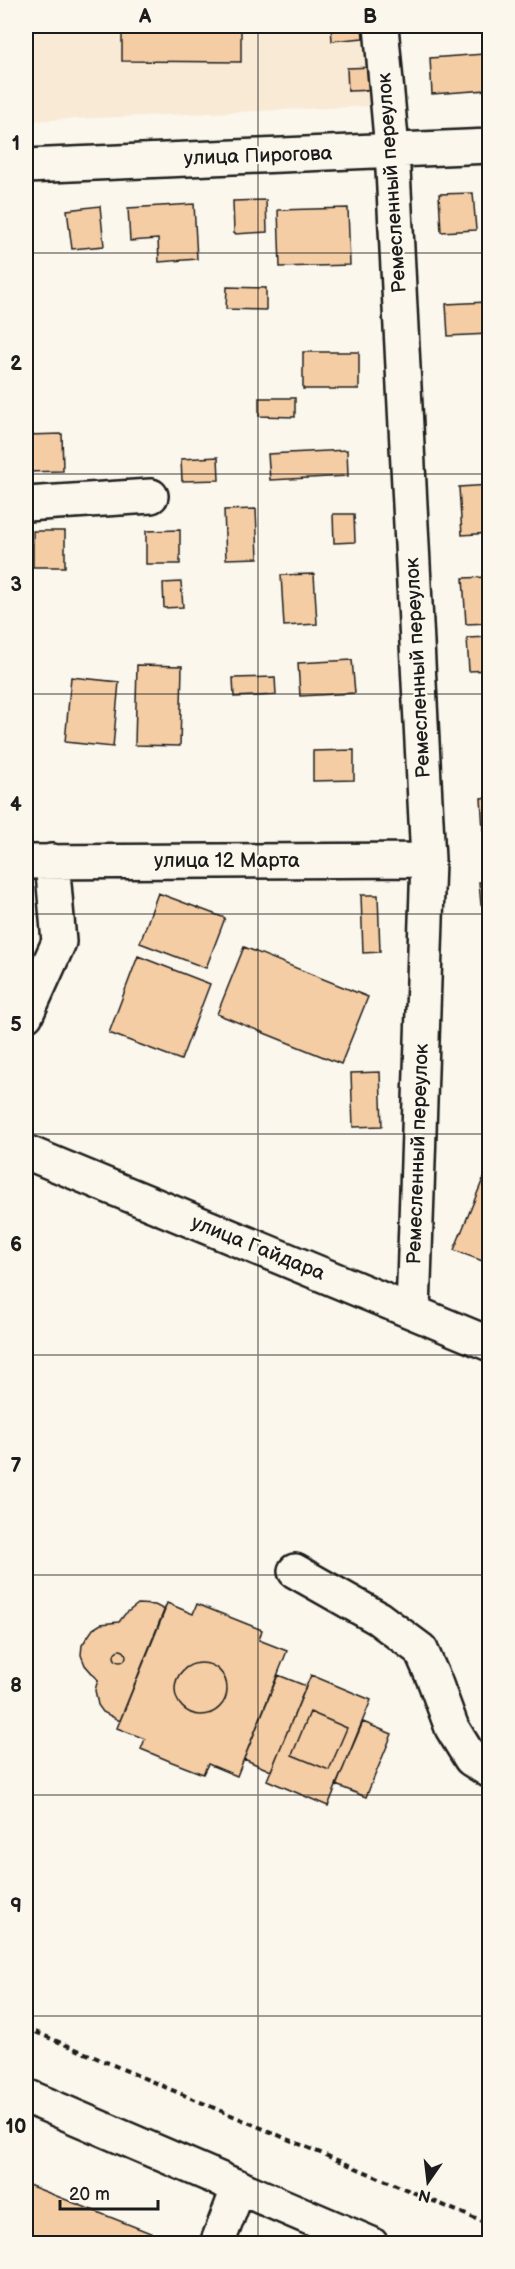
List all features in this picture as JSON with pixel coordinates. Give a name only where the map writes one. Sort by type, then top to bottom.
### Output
[{"type":"street","name":"Ремесленный переулок","points":[[381,26],[392,150],[428,861],[413,1312]]},
{"type":"street","name":"улица Пирогова","points":[[26,166],[489,146]]},
{"type":"street","points":[[26,504],[151,496]]},
{"type":"street","name":"улица 12 Марта","points":[[39,861],[428,861]]},
{"type":"street","points":[[26,1015],[59,942],[39,861]]},
{"type":"street","name":"улица Гайдара","points":[[26,1152],[489,1344]]},
{"type":"street","points":[[295,1571],[378,1618],[421,1650],[452,1728],[471,1759],[489,1771]]},
{"type":"street","points":[[26,2096],[371,2244]]},
{"type":"street","points":[[217,2244],[240,2187]]},
{"type":"path","points":[[26,2028],[489,2225]]},
{"type":"shaded area","points":[[26,26],[364,26],[372,106],[26,121]]},
{"type":"building","points":[[331,26],[362,26],[363,38],[332,41]]},
{"type":"building","points":[[122,28],[241,29],[241,62],[122,61]]},
{"type":"building","points":[[484,54],[487,90],[432,94],[430,58]]},
{"type":"building","points":[[376,67],[377,90],[348,91],[347,68]]},
{"type":"building","points":[[473,193],[476,230],[441,232],[439,194]]},
{"type":"building","points":[[266,200],[267,232],[234,234],[233,201]]},
{"type":"building","points":[[194,204],[197,259],[159,262],[158,239],[130,241],[128,208]]},
{"type":"building","points":[[100,206],[104,246],[72,249],[67,210]]},
{"type":"building","points":[[348,208],[350,265],[280,267],[278,210]]},
{"type":"building","points":[[227,287],[266,288],[266,310],[226,309]]},
{"type":"building","points":[[487,302],[489,334],[448,336],[446,304]]},
{"type":"building","points":[[303,352],[359,352],[359,389],[303,389]]},
{"type":"building","points":[[259,398],[295,398],[295,417],[259,416]]},
{"type":"building","points":[[62,434],[63,471],[26,472],[26,435]]},
{"type":"building","points":[[347,450],[348,476],[270,480],[268,454]]},
{"type":"building","points":[[218,457],[219,480],[182,481],[181,459]]},
{"type":"building","points":[[490,485],[490,533],[462,535],[459,487]]},
{"type":"building","points":[[256,509],[258,558],[226,559],[224,510]]},
{"type":"building","points":[[333,514],[354,514],[355,542],[334,543]]},
{"type":"building","points":[[180,530],[180,564],[146,564],[146,531]]},
{"type":"building","points":[[33,531],[65,531],[65,567],[33,567]]},
{"type":"building","points":[[314,574],[317,624],[284,626],[281,575]]},
{"type":"building","points":[[490,577],[490,623],[466,624],[463,578]]},
{"type":"building","points":[[181,582],[183,607],[164,608],[163,583]]},
{"type":"building","points":[[490,637],[490,670],[469,671],[467,638]]},
{"type":"building","points":[[352,660],[355,693],[300,696],[298,663]]},
{"type":"building","points":[[137,665],[182,666],[180,746],[135,745]]},
{"type":"building","points":[[71,677],[119,682],[113,747],[65,742]]},
{"type":"building","points":[[275,677],[276,695],[234,697],[233,678]]},
{"type":"building","points":[[354,750],[354,780],[313,781],[313,751]]},
{"type":"building","points":[[490,797],[490,830],[483,830],[481,798]]},
{"type":"building","points":[[479,882],[490,882],[490,905],[481,905]]},
{"type":"building","points":[[158,893],[225,918],[206,968],[140,943]]},
{"type":"building","points":[[361,895],[378,895],[380,952],[363,953]]},
{"type":"building","points":[[244,947],[368,997],[341,1064],[217,1014]]},
{"type":"building","points":[[138,956],[210,984],[181,1060],[109,1033]]},
{"type":"building","points":[[380,1072],[382,1126],[353,1127],[351,1073]]},
{"type":"building","points":[[490,1162],[490,1264],[454,1250]]},
{"type":"building","points":[[167,1603],[193,1614],[197,1604],[262,1630],[259,1640],[287,1651],[237,1776],[208,1764],[203,1774],[172,1762],[141,1749],[145,1739],[117,1728]]},
{"type":"building","points":[[138,1604],[155,1605],[165,1610],[120,1721],[103,1712],[98,1705],[95,1690],[98,1680],[85,1665],[81,1655],[82,1645],[93,1629],[101,1624],[119,1622]]},
{"type":"building","points":[[122,1650],[126,1656],[122,1662],[118,1662],[114,1654]]},
{"type":"building","points":[[201,1663],[211,1665],[219,1671],[225,1679],[227,1689],[225,1699],[219,1707],[211,1713],[201,1715],[191,1713],[183,1707],[177,1699],[175,1689],[177,1679],[183,1671],[191,1665]]},
{"type":"building","points":[[278,1675],[306,1686],[271,1771],[244,1759]]},
{"type":"building","points":[[311,1675],[371,1700],[328,1806],[267,1780]]},
{"type":"building","points":[[310,1712],[347,1728],[329,1770],[292,1755]]},
{"type":"building","points":[[363,1722],[392,1734],[366,1797],[336,1785]]},
{"type":"building","points":[[26,2184],[176,2243],[176,2244],[26,2244]]}]
